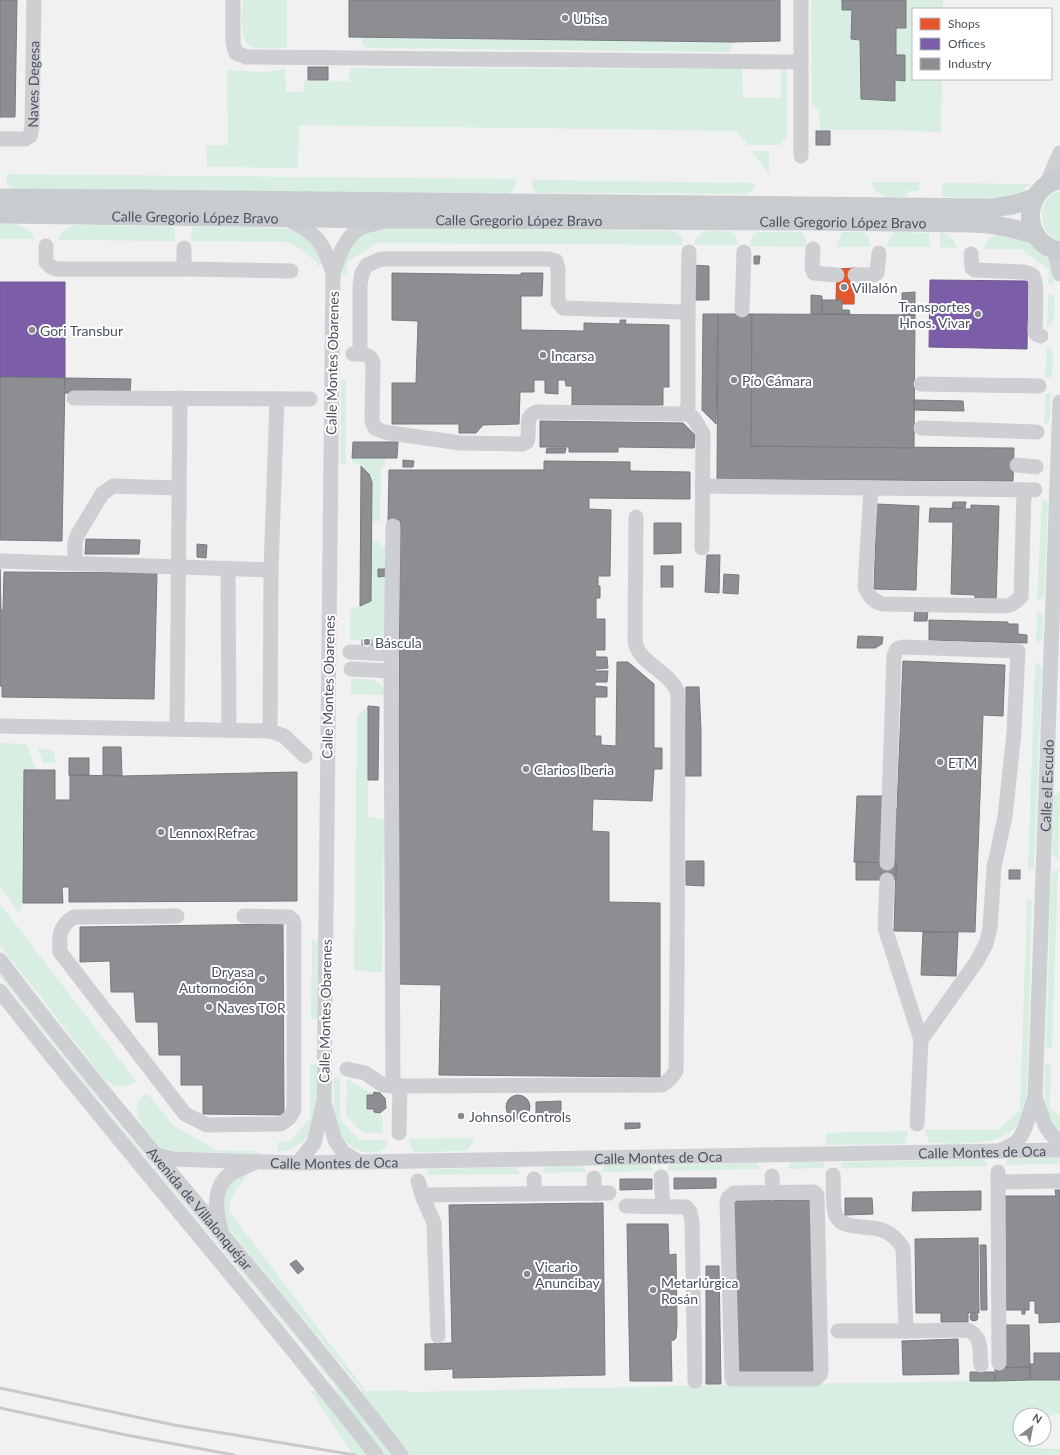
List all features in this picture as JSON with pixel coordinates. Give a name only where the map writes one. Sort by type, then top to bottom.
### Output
[{"type":"main road","name":"Calle Gregorio López Bravo","points":[[0,198],[992,208],[1012,205],[1047,187]]},
{"type":"main road","points":[[1047,187],[1030,212],[1032,225],[1036,235],[1045,245],[1057,250]]},
{"type":"main road","name":"Calle Gregorio López Bravo","points":[[0,214],[391,219],[813,220],[989,223],[1036,235]]},
{"type":"street","name":"Naves Degesa","points":[[0,139],[25,139],[30,136],[32,127],[34,0]]},
{"type":"street","points":[[233,0],[233,43],[236,53],[246,57],[801,62]]},
{"type":"street","points":[[801,0],[801,156]]},
{"type":"street","points":[[1047,187],[1060,153]]},
{"type":"street","name":"Calle Montes Obarenes","points":[[286,218],[310,232],[318,239],[324,247],[332,272],[324,1101],[314,1143],[298,1163]]},
{"type":"street","name":"Calle Montes Obarenes","points":[[332,272],[340,254],[352,234],[363,227],[391,219]]},
{"type":"street","points":[[46,246],[46,262],[56,269],[291,271]]},
{"type":"street","points":[[184,248],[184,269]]},
{"type":"street","points":[[813,249],[812,268],[814,274],[837,275]]},
{"type":"street","points":[[1057,250],[1060,274]]},
{"type":"street","points":[[688,316],[682,312],[563,308],[558,302],[558,269],[556,261],[549,259],[381,259],[367,265],[362,273],[360,285],[357,354],[367,354],[372,358],[372,421],[375,428],[384,432],[460,443],[522,444],[527,442],[529,417],[537,412],[683,414],[688,406],[689,252]]},
{"type":"street","points":[[742,310],[744,252]]},
{"type":"street","points":[[855,275],[874,275],[877,273],[879,253]]},
{"type":"street","points":[[971,254],[972,268],[975,270],[1024,272],[1033,276],[1036,287],[1035,331],[1036,334],[1041,336]]},
{"type":"street","points":[[921,384],[1039,386]]},
{"type":"street","points":[[74,398],[310,399]]},
{"type":"street","points":[[177,729],[180,398]]},
{"type":"street","points":[[270,731],[271,570],[277,399]]},
{"type":"street","name":"Calle el Escudo","points":[[1000,1150],[1016,1143],[1023,1133],[1035,1097],[1060,402]]},
{"type":"street","points":[[686,410],[695,420],[702,434],[702,548]]},
{"type":"street","points":[[922,428],[1037,432]]},
{"type":"street","points":[[1017,465],[1036,467]]},
{"type":"street","points":[[75,563],[75,542],[78,534],[102,494],[113,486],[179,488]]},
{"type":"street","points":[[702,486],[870,488],[1030,490],[1026,601],[1006,606],[882,604],[876,602],[871,598],[865,587],[870,488]]},
{"type":"street","points":[[347,1069],[365,1073],[383,1085],[396,1086],[662,1085],[670,1079],[676,1071],[678,693],[672,682],[641,654],[635,642],[636,517]]},
{"type":"street","points":[[393,526],[391,671],[396,1086],[400,1133]]},
{"type":"street","points":[[0,561],[271,570]]},
{"type":"street","points":[[228,568],[229,730]]},
{"type":"street","points":[[888,863],[894,655],[897,649],[903,646],[1024,651],[1005,817],[994,867],[990,928],[986,944],[977,962],[921,1040]]},
{"type":"street","points":[[350,652],[391,654]]},
{"type":"street","points":[[351,669],[391,671]]},
{"type":"street","points":[[0,726],[270,731],[284,736],[305,756]]},
{"type":"street","points":[[887,880],[885,928],[921,1040],[917,1124]]},
{"type":"street","points":[[177,916],[74,917],[62,928],[59,940],[60,952],[152,1078],[185,1114],[207,1125],[281,1124],[289,1118],[294,1110],[299,1024],[299,931],[293,920],[289,917],[244,916]]},
{"type":"street","name":"Avenida de Villalonquéjar","points":[[0,960],[154,1154],[302,1330],[401,1455]]},
{"type":"street","name":"Avenida de Villalonquéjar","points":[[0,991],[113,1133],[301,1359],[376,1455]]},
{"type":"street","name":"Calle el Escudo","points":[[1035,1097],[1045,1125],[1050,1134],[1060,1143]]},
{"type":"street","name":"Calle Montes Obarenes","points":[[324,1101],[335,1140],[343,1152],[359,1162]]},
{"type":"street","name":"Calle Montes de Oca","points":[[154,1154],[173,1159],[298,1163],[1060,1150]]},
{"type":"street","name":"Calle Montes de Oca","points":[[222,1235],[216,1214],[217,1196],[223,1182],[233,1172],[256,1162]]},
{"type":"street","points":[[833,1175],[835,1212],[839,1220],[845,1224],[880,1229],[887,1232],[898,1240],[903,1248],[906,1330]]},
{"type":"street","points":[[772,1176],[773,1193]]},
{"type":"street","points":[[661,1177],[663,1206]]},
{"type":"street","points":[[999,1363],[998,1177],[1060,1181]]},
{"type":"street","points":[[438,1336],[434,1223],[420,1188],[535,1187],[602,1193],[594,1178]]},
{"type":"street","points":[[814,1192],[817,1195],[821,1362],[820,1375],[815,1379],[732,1379],[727,1211],[728,1198],[734,1193],[773,1193],[814,1192]]},
{"type":"street","points":[[626,1206],[686,1207],[690,1212],[692,1221],[695,1381]]},
{"type":"street","points":[[838,1331],[968,1330],[974,1333],[979,1339],[981,1365]]},
{"type":"green space","points":[[243,0],[287,0],[287,48],[255,48],[250,46],[243,35]]},
{"type":"green space","points":[[811,0],[943,0],[943,8],[912,8],[912,80],[942,80],[941,132],[820,130],[819,112],[812,104]]},
{"type":"green space","points":[[361,37],[732,42],[730,52],[367,48],[363,45]]},
{"type":"green space","points":[[350,68],[742,69],[743,98],[781,98],[781,72],[785,68],[787,74],[787,131],[786,137],[780,145],[748,145],[736,131],[299,125],[298,168],[207,167],[206,145],[228,145],[227,70],[265,72],[285,69],[286,92],[303,92],[304,81],[349,81]]},
{"type":"green space","points":[[751,151],[769,151],[769,173]]},
{"type":"green space","points":[[7,174],[516,179],[516,184],[513,191],[509,194],[17,189],[6,184]]},
{"type":"green space","points":[[532,180],[755,183],[754,190],[746,194],[537,193],[532,188]]},
{"type":"green space","points":[[871,182],[920,182],[919,191],[908,191],[907,197],[896,197],[881,195],[877,192]]},
{"type":"green space","points":[[942,183],[1032,184],[1019,192],[1004,198],[942,197]]},
{"type":"green space","points":[[1060,191],[1060,240],[1046,231],[1042,216],[1046,200]]},
{"type":"green space","points":[[0,224],[11,224],[25,228],[29,230],[35,239],[0,239]]},
{"type":"green space","points":[[76,225],[171,226],[175,229],[175,241],[58,240],[65,230]]},
{"type":"green space","points":[[196,226],[290,228],[314,243],[322,264],[317,266],[317,262],[290,242],[191,241],[192,228]]},
{"type":"green space","points":[[374,229],[675,231],[681,237],[683,245],[376,243],[348,262],[347,275],[341,275],[344,260],[350,247],[355,241],[367,232]]},
{"type":"green space","points":[[705,231],[726,231],[731,233],[737,239],[738,245],[694,245],[698,236]]},
{"type":"green space","points":[[757,232],[802,232],[806,238],[806,247],[750,246],[752,235]]},
{"type":"green space","points":[[842,232],[864,232],[869,238],[871,247],[838,247],[838,241]]},
{"type":"green space","points":[[894,232],[929,233],[930,247],[886,247]]},
{"type":"green space","points":[[940,233],[951,237],[957,248],[940,247]]},
{"type":"green space","points":[[997,234],[1019,235],[1048,251],[1054,278],[1054,285],[1048,284],[1049,270],[1021,249],[983,249],[987,240]]},
{"type":"green space","points":[[1048,294],[1054,295],[1055,312],[1053,321],[1047,327]]},
{"type":"green space","points":[[1047,347],[1053,352],[1052,377],[1045,378]]},
{"type":"green space","points":[[341,379],[346,380],[346,464],[341,464],[340,461]]},
{"type":"green space","points":[[1051,393],[1050,421],[1044,425],[1045,394]]},
{"type":"green space","points":[[352,458],[385,458],[385,466],[381,466],[380,521],[371,521],[372,487],[369,474],[364,467],[352,462]]},
{"type":"green space","points":[[1042,498],[1048,502],[1044,598],[1037,600]]},
{"type":"green space","points":[[371,538],[387,549],[386,569],[378,569],[378,576],[386,576],[384,640],[350,640],[350,610],[371,601]]},
{"type":"green space","points":[[1037,611],[1043,614],[1043,639],[1036,644]]},
{"type":"green space","points":[[1035,663],[1038,663],[1042,667],[1034,867],[1028,871]]},
{"type":"green space","points":[[351,679],[367,679],[376,681],[380,684],[385,695],[351,694]]},
{"type":"green space","points":[[368,706],[368,817],[384,819],[382,972],[354,971],[357,717]]},
{"type":"green space","points":[[0,743],[27,744],[36,770],[24,771],[23,903],[19,912],[0,887]]},
{"type":"green space","points":[[38,749],[54,750],[55,763],[43,763]]},
{"type":"green space","points":[[1060,792],[1058,859],[1052,854],[1054,795]]},
{"type":"green space","points":[[1058,870],[1052,1049],[1046,1048],[1051,875],[1054,871]]},
{"type":"green space","points":[[1027,899],[1032,903],[1027,1090],[1022,1117],[1013,1129],[1004,1136],[992,1140],[966,1143],[929,1143],[925,1130],[998,1130],[1020,1110]]},
{"type":"green space","points":[[0,904],[136,1081],[124,1086],[116,1086],[105,1080],[0,945]]},
{"type":"green space","points":[[312,939],[318,942],[317,1019],[311,1019]]},
{"type":"green space","points":[[0,973],[110,1114],[310,1351],[341,1391],[363,1391],[228,1228],[221,1207],[227,1187],[237,1177],[249,1173],[233,1195],[229,1205],[229,1211],[366,1391],[407,1390],[408,1392],[722,1385],[1060,1380],[1060,1413],[1052,1416],[1052,1407],[1012,1407],[1012,1447],[1060,1449],[1060,1455],[353,1455],[311,1391],[338,1390],[112,1118],[0,976]]},
{"type":"green space","points":[[1045,1063],[1051,1064],[1050,1108],[1060,1117],[1060,1134],[1050,1119],[1045,1101]]},
{"type":"green space","points":[[310,1064],[317,1064],[316,1106],[311,1127],[302,1143],[291,1149],[278,1152],[278,1142],[290,1141],[310,1119]]},
{"type":"green space","points":[[334,1077],[340,1077],[340,1120],[360,1140],[388,1140],[385,1149],[374,1153],[368,1153],[351,1146],[344,1139],[339,1130],[334,1109]]},
{"type":"green space","points":[[347,1079],[368,1092],[374,1092],[367,1109],[374,1109],[374,1112],[382,1115],[383,1133],[363,1133],[346,1116]]},
{"type":"green space","points":[[147,1093],[174,1126],[216,1150],[258,1151],[259,1154],[174,1151],[160,1147],[141,1124],[136,1108],[140,1099]]},
{"type":"green space","points":[[908,1131],[905,1144],[826,1145],[826,1133]]},
{"type":"green space","points":[[474,1138],[470,1147],[466,1151],[414,1152],[408,1139]]},
{"type":"green space","points":[[1060,1158],[1060,1164],[1005,1165],[1008,1159]]},
{"type":"green space","points":[[984,1159],[989,1166],[841,1168],[842,1162]]},
{"type":"green space","points":[[790,1162],[823,1162],[825,1168],[788,1169]]},
{"type":"green space","points":[[756,1163],[761,1169],[667,1171],[669,1165]]},
{"type":"green space","points":[[605,1165],[650,1165],[653,1171],[601,1172]]},
{"type":"green space","points":[[547,1166],[582,1166],[587,1172],[542,1173]]},
{"type":"green space","points":[[517,1167],[521,1174],[427,1175],[429,1169]]},
{"type":"building: Shops","points":[[855,268],[854,304],[842,304],[842,300],[836,300],[837,269]]},
{"type":"building: Offices","name":"Transportes Hnos. Vivar","points":[[930,280],[1028,281],[1027,349],[929,347]]},
{"type":"building: Offices","name":"Gori Transbur","points":[[0,282],[65,282],[65,378],[0,377]]},
{"type":"building: Industry","points":[[0,0],[17,0],[15,117],[0,117]]},
{"type":"building: Industry","name":"Ubisa","points":[[349,0],[780,0],[780,41],[732,42],[349,37]]},
{"type":"building: Industry","points":[[842,0],[906,0],[906,28],[896,28],[896,55],[905,55],[905,81],[895,80],[895,101],[861,99],[860,40],[851,39],[852,10],[842,10]]},
{"type":"building: Industry","points":[[308,67],[328,67],[328,80],[308,80]]},
{"type":"building: Industry","points":[[816,131],[830,131],[830,145],[816,145]]},
{"type":"building: Industry","points":[[754,256],[760,256],[759,264],[754,264]]},
{"type":"building: Industry","points":[[690,265],[709,266],[709,300],[689,300]]},
{"type":"building: Industry","name":"Incarsa","points":[[392,273],[521,275],[521,273],[543,273],[542,296],[521,296],[521,330],[584,331],[584,323],[620,324],[620,320],[626,320],[625,324],[669,325],[669,387],[663,387],[663,405],[572,405],[572,386],[566,386],[565,380],[558,380],[558,394],[545,393],[545,380],[534,380],[534,392],[520,392],[519,424],[483,425],[476,433],[459,433],[459,424],[392,424],[392,383],[416,383],[418,321],[392,320]]},
{"type":"building: Industry","points":[[915,292],[915,315],[902,315],[902,293]]},
{"type":"building: Industry","points":[[811,295],[822,296],[822,314],[811,314]]},
{"type":"building: Industry","points":[[822,300],[842,300],[842,310],[849,310],[850,314],[822,314]]},
{"type":"building: Industry","points":[[703,314],[718,314],[716,424],[702,410]]},
{"type":"building: Industry","name":"Pío Cámara","points":[[718,314],[752,314],[751,446],[1014,448],[1013,481],[717,479]]},
{"type":"building: Industry","points":[[752,314],[915,315],[914,448],[751,446]]},
{"type":"building: Industry","points":[[0,377],[65,378],[62,541],[0,540]]},
{"type":"building: Industry","points":[[65,378],[131,379],[130,393],[64,393]]},
{"type":"building: Industry","points":[[914,400],[963,401],[964,411],[914,410]]},
{"type":"building: Industry","points":[[540,421],[683,423],[695,435],[694,448],[618,447],[618,452],[569,452],[569,447],[540,447]]},
{"type":"building: Industry","points":[[353,442],[398,442],[397,458],[352,458]]},
{"type":"building: Industry","points":[[547,448],[566,448],[565,453],[546,453]]},
{"type":"building: Industry","points":[[403,460],[414,461],[413,467],[403,467]]},
{"type":"building: Industry","name":"Clarios Iberia","points":[[544,461],[630,462],[630,471],[690,472],[690,499],[589,498],[589,509],[611,510],[610,576],[598,576],[600,598],[596,598],[596,619],[605,619],[605,650],[595,650],[596,657],[607,657],[608,668],[595,669],[595,671],[608,671],[607,682],[595,682],[595,686],[607,687],[607,697],[595,697],[595,736],[601,736],[601,745],[616,746],[617,662],[628,662],[654,684],[654,748],[662,748],[662,769],[654,769],[652,801],[593,799],[592,831],[609,832],[609,902],[660,903],[660,1077],[439,1075],[441,985],[398,984],[400,520],[388,521],[389,470],[544,470]]},
{"type":"building: Industry","points":[[361,466],[369,474],[372,482],[371,601],[360,606]]},
{"type":"building: Industry","points":[[953,502],[966,502],[965,508],[952,508]]},
{"type":"building: Industry","points":[[877,504],[919,506],[916,590],[874,589]]},
{"type":"building: Industry","points":[[971,505],[999,506],[996,603],[975,601],[975,595],[951,594],[953,522],[929,522],[930,508],[971,509]]},
{"type":"building: Industry","points":[[654,523],[681,523],[681,553],[654,554]]},
{"type":"building: Industry","points":[[86,539],[140,540],[139,554],[85,554]]},
{"type":"building: Industry","points":[[197,544],[207,545],[206,558],[197,557]]},
{"type":"building: Industry","points":[[707,555],[720,555],[719,593],[705,592]]},
{"type":"building: Industry","points":[[661,566],[673,566],[673,587],[661,587]]},
{"type":"building: Industry","points":[[0,569],[1,610],[3,610],[4,572],[157,573],[154,699],[2,697],[2,686],[0,686]]},
{"type":"building: Industry","points":[[378,569],[386,569],[386,576],[378,577]]},
{"type":"building: Industry","points":[[724,574],[739,575],[738,594],[723,593]]},
{"type":"building: Industry","points":[[915,609],[928,610],[927,621],[914,621]]},
{"type":"building: Industry","points":[[929,620],[1008,622],[1008,624],[1018,624],[1018,634],[1027,635],[1027,643],[929,640]]},
{"type":"building: Industry","points":[[858,636],[883,637],[882,644],[875,648],[857,648]]},
{"type":"building: Industry","name":"Báscula","points":[[362,640],[372,640],[372,648],[362,647]]},
{"type":"building: Industry","name":"ETM","points":[[903,661],[1005,665],[1003,716],[983,715],[975,932],[894,931],[896,863],[892,863],[892,809],[897,809]]},
{"type":"building: Industry","points":[[686,687],[699,687],[701,776],[685,776]]},
{"type":"building: Industry","points":[[368,706],[379,707],[378,780],[368,780]]},
{"type":"building: Industry","points":[[103,747],[121,747],[122,776],[103,775]]},
{"type":"building: Industry","points":[[69,758],[89,758],[89,775],[69,775]]},
{"type":"building: Industry","name":"Lennox Refrac","points":[[24,770],[55,770],[55,800],[70,800],[70,775],[122,776],[297,772],[297,901],[69,902],[69,887],[62,887],[63,903],[23,903]]},
{"type":"building: Industry","points":[[857,796],[883,796],[883,863],[854,862]]},
{"type":"building: Industry","points":[[686,861],[704,861],[704,886],[686,885]]},
{"type":"building: Industry","points":[[856,862],[896,863],[896,880],[856,880]]},
{"type":"building: Industry","points":[[1009,870],[1020,870],[1020,879],[1009,879]]},
{"type":"building: Industry","name":"Naves TOR","points":[[283,924],[284,1115],[203,1114],[203,1085],[181,1085],[181,1055],[159,1055],[158,1022],[136,1022],[134,992],[111,992],[110,961],[80,962],[80,927]]},
{"type":"building: Industry","points":[[923,932],[958,932],[956,976],[921,975]]},
{"type":"building: Industry","points":[[374,1092],[380,1093],[385,1098],[386,1108],[380,1113],[374,1112],[374,1109],[367,1109],[367,1095],[373,1095]]},
{"type":"building: Industry","points":[[518,1095],[527,1098],[530,1107],[527,1116],[518,1119],[509,1116],[506,1107],[509,1098]]},
{"type":"building: Industry","points":[[561,1101],[561,1118],[536,1119],[536,1102]]},
{"type":"building: Industry","points":[[625,1123],[640,1123],[640,1128],[625,1129]]},
{"type":"building: Industry","points":[[674,1178],[716,1178],[716,1188],[674,1189]]},
{"type":"building: Industry","points":[[620,1179],[652,1179],[652,1189],[620,1190]]},
{"type":"building: Industry","points":[[1055,1190],[1060,1190],[1060,1322],[1039,1323],[1039,1314],[1035,1313],[1035,1301],[1029,1301],[1029,1310],[1025,1310],[1025,1314],[1022,1314],[1022,1310],[1005,1310],[1003,1196],[1056,1196]]},
{"type":"building: Industry","points":[[981,1191],[981,1210],[912,1211],[913,1192]]},
{"type":"building: Industry","points":[[845,1198],[872,1198],[873,1214],[845,1215]]},
{"type":"building: Industry","points":[[812,1200],[814,1375],[735,1376],[732,1201]]},
{"type":"building: Industry","name":"Vicario Anuncibay","points":[[603,1203],[605,1375],[453,1378],[453,1369],[425,1370],[425,1344],[452,1343],[449,1205]]},
{"type":"building: Industry","name":"Metarlúrgica Rosán","points":[[627,1224],[668,1224],[669,1255],[676,1254],[677,1325],[676,1338],[671,1341],[672,1381],[630,1381]]},
{"type":"building: Industry","points":[[978,1238],[979,1313],[968,1313],[968,1322],[941,1322],[941,1313],[916,1313],[915,1239]]},
{"type":"building: Industry","points":[[980,1245],[986,1245],[987,1310],[981,1310]]},
{"type":"building: Industry","points":[[296,1260],[304,1269],[298,1274],[290,1264]]},
{"type":"building: Industry","points":[[706,1266],[719,1266],[721,1384],[706,1384]]},
{"type":"building: Industry","points":[[974,1313],[977,1314],[977,1320],[974,1321],[971,1320],[970,1317],[971,1314]]},
{"type":"building: Industry","points":[[1002,1325],[1029,1325],[1030,1367],[1003,1368]]},
{"type":"building: Industry","points":[[958,1339],[959,1374],[903,1375],[902,1341]]},
{"type":"building: Industry","points":[[1034,1353],[1060,1353],[1060,1380],[1030,1380],[1030,1364],[1034,1364]]},
{"type":"building: Industry","points":[[1030,1367],[1030,1380],[995,1381],[995,1368]]},
{"type":"building: Industry","points":[[970,1372],[994,1372],[995,1381],[970,1381]]},
{"type":"railway","points":[[0,1388],[174,1425],[355,1455]]},
{"type":"railway","points":[[0,1408],[126,1435],[234,1455]]},
{"type":"place","name":"Ubisa","points":[[565,18]]},
{"type":"place","name":"Villalón","points":[[844,287]]},
{"type":"place","name":"Transportes Hnos. Vivar","points":[[978,314]]},
{"type":"place","name":"Gori Transbur","points":[[32,330]]},
{"type":"place","name":"Incarsa","points":[[543,355]]},
{"type":"place","name":"Pío Cámara","points":[[734,380]]},
{"type":"place","name":"Báscula","points":[[367,642]]},
{"type":"place","name":"ETM","points":[[940,762]]},
{"type":"place","name":"Clarios Iberia","points":[[526,769]]},
{"type":"place","name":"Lennox Refrac","points":[[161,832]]},
{"type":"place","name":"Dryasa Automoción","points":[[262,979]]},
{"type":"place","name":"Naves TOR","points":[[209,1007]]},
{"type":"place","name":"Johnsol Controls","points":[[461,1116]]},
{"type":"place","name":"Vicario Anuncibay","points":[[527,1274]]},
{"type":"place","name":"Metarlúrgica Rosán","points":[[653,1290]]}]
